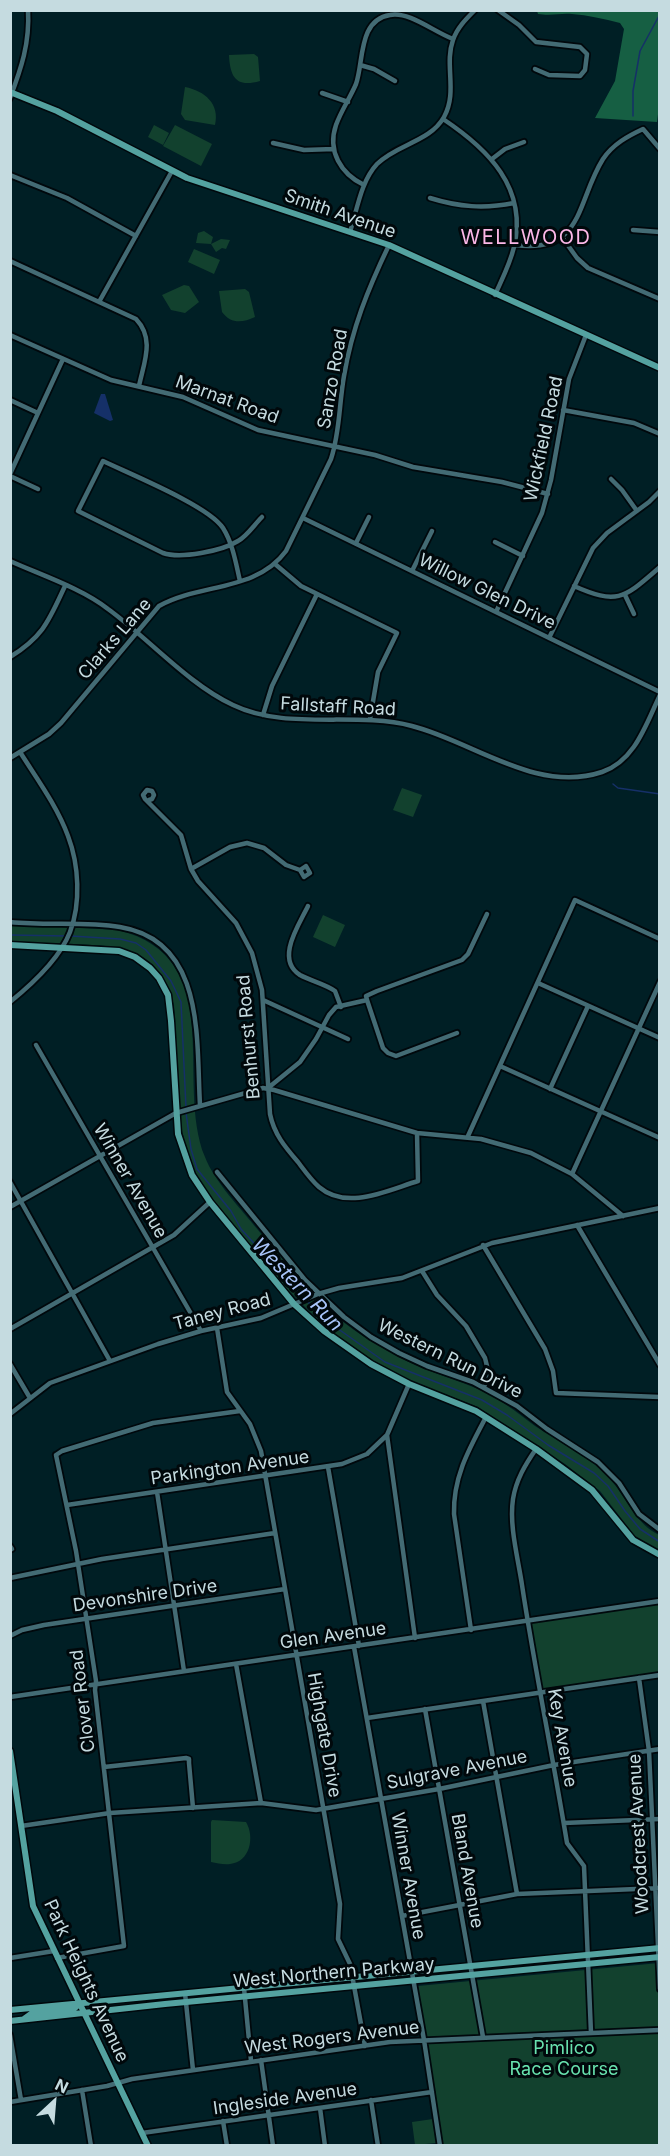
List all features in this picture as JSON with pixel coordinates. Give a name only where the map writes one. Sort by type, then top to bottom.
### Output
[{"type":"main road","name":"Smith Avenue","points":[[11,94],[57,111],[172,171],[211,187],[389,245],[585,336],[660,368]]},
{"type":"main road","points":[[10,945],[63,945],[105,949],[125,953],[145,964],[159,978],[169,1002],[179,1112],[178,1134],[192,1175],[210,1203],[313,1322],[356,1355],[409,1384],[486,1417],[536,1449],[592,1490],[633,1540],[660,1555]]},
{"type":"main road","name":"Park Heights Avenue","points":[[10,1751],[33,1906],[148,2145]]},
{"type":"main road","name":"West Northern Parkway","points":[[10,2010],[658,1948]]},
{"type":"main road","name":"West Northern Parkway","points":[[10,2021],[186,2002],[659,1958]]},
{"type":"main road","points":[[23,2019],[31,2014],[75,2008],[79,2004]]},
{"type":"street","points":[[11,94],[27,48],[28,10]]},
{"type":"street","points":[[350,232],[364,185],[371,171],[381,160],[429,133],[443,119],[449,106],[451,91],[450,56],[453,39],[460,26],[475,10]]},
{"type":"street","points":[[498,10],[519,25],[536,42],[580,47],[587,54],[585,70],[580,76],[549,75],[535,69]]},
{"type":"street","points":[[364,185],[352,179],[342,168],[334,149],[335,127],[356,82],[369,28],[386,15],[405,16],[453,39]]},
{"type":"street","points":[[360,65],[380,71],[395,81]]},
{"type":"street","points":[[322,93],[348,102]]},
{"type":"street","points":[[443,119],[492,159],[507,182],[514,203],[515,245],[495,294]]},
{"type":"street","points":[[515,245],[538,246],[562,237],[576,220],[603,159],[619,142],[644,129],[660,149]]},
{"type":"street","points":[[492,159],[505,149],[524,142]]},
{"type":"street","points":[[273,143],[304,150],[334,149]]},
{"type":"street","points":[[99,302],[172,171]]},
{"type":"street","points":[[10,175],[67,198],[136,236]]},
{"type":"street","points":[[430,198],[471,208],[514,203]]},
{"type":"street","points":[[633,230],[660,232]]},
{"type":"street","points":[[562,237],[577,258],[588,268],[660,299]]},
{"type":"street","name":"Sanzo Road","points":[[303,518],[335,447],[343,379],[351,340],[364,298],[389,245]]},
{"type":"street","points":[[10,261],[136,319],[146,333],[147,348],[139,386]]},
{"type":"street","name":"Marnat Road","points":[[10,335],[111,380],[183,397],[248,427],[375,455],[413,467],[502,482],[548,494]]},
{"type":"street","name":"Wickfield Road","points":[[496,612],[537,526],[548,494],[573,366],[585,336]]},
{"type":"street","points":[[38,489],[10,475],[63,359]]},
{"type":"street","points":[[10,400],[38,413]]},
{"type":"street","points":[[563,410],[626,421],[660,434]]},
{"type":"street","points":[[240,581],[231,544],[221,525],[206,512],[103,461],[78,511],[164,553],[175,556],[192,555],[231,544],[243,537],[262,517]]},
{"type":"street","points":[[611,479],[637,511]]},
{"type":"street","points":[[549,638],[588,557],[600,540],[660,491]]},
{"type":"street","points":[[356,543],[369,516]]},
{"type":"street","name":"Willow Glen Drive","points":[[303,518],[660,693]]},
{"type":"street","name":"Clarks Lane","points":[[10,758],[49,734],[61,723],[155,609],[165,603],[260,574],[275,564],[286,551],[303,518]]},
{"type":"street","points":[[412,571],[432,531]]},
{"type":"street","points":[[495,542],[523,556]]},
{"type":"street","name":"Fallstaff Road","points":[[10,561],[99,602],[219,698],[241,709],[263,715],[290,718],[370,719],[404,724],[536,772],[586,776],[608,770],[626,757],[636,744],[660,693]]},
{"type":"street","points":[[275,564],[296,583],[397,633],[378,672],[370,719]]},
{"type":"street","points":[[574,586],[601,597],[617,597],[625,595],[660,567]]},
{"type":"street","points":[[10,657],[29,645],[41,632],[65,586]]},
{"type":"street","points":[[263,715],[269,692],[317,594]]},
{"type":"street","points":[[625,595],[634,614]]},
{"type":"street","points":[[10,1002],[36,979],[63,945],[72,925],[76,881],[70,844],[54,807],[20,752]]},
{"type":"street","name":"Benhurst Road","points":[[148,801],[181,835],[191,869],[198,881],[241,930],[257,966],[263,1000],[270,1114],[277,1134],[314,1182],[324,1190],[342,1198],[356,1198],[418,1181],[417,1133]]},
{"type":"street","points":[[191,869],[230,847],[247,843],[264,848],[286,865],[300,870]]},
{"type":"street","points":[[468,1136],[575,900],[660,939]]},
{"type":"street","points":[[308,906],[291,943],[288,953],[290,961],[294,969],[302,976],[335,991],[341,1007]]},
{"type":"street","points":[[458,1033],[396,1056],[388,1053],[383,1048],[366,996],[462,960],[468,954],[487,914]]},
{"type":"street","points":[[10,922],[113,926],[138,932],[160,945],[181,968],[190,986],[194,1003],[200,1105]]},
{"type":"street","points":[[572,1174],[660,982]]},
{"type":"street","points":[[538,983],[660,1038]]},
{"type":"street","points":[[263,1000],[348,1039]]},
{"type":"street","points":[[268,1089],[300,1062],[332,1010],[367,1000]]},
{"type":"street","points":[[550,1089],[588,1006]]},
{"type":"street","name":"Winner Avenue","points":[[36,1044],[201,1331]]},
{"type":"street","points":[[500,1066],[660,1138]]},
{"type":"street","points":[[10,1207],[179,1112],[258,1089],[268,1089],[417,1133],[468,1136],[531,1153],[572,1174],[623,1216]]},
{"type":"street","name":"Western Run Drive","points":[[217,1172],[318,1294],[350,1322],[393,1350],[484,1388],[517,1406],[547,1429],[598,1462],[619,1483],[639,1514],[660,1530]]},
{"type":"street","points":[[10,1182],[110,1361]]},
{"type":"street","points":[[10,1329],[174,1235],[210,1203]]},
{"type":"street","name":"Taney Road","points":[[10,1414],[50,1383],[158,1344],[201,1331],[261,1318],[318,1294],[346,1286],[392,1281],[483,1245],[660,1208]]},
{"type":"street","points":[[577,1225],[660,1365]]},
{"type":"street","points":[[483,1245],[545,1349],[556,1393],[660,1397]]},
{"type":"street","points":[[422,1271],[437,1295],[466,1326],[485,1358],[489,1374],[484,1388]]},
{"type":"street","name":"Highgate Drive","points":[[217,1328],[226,1388],[231,1400],[250,1425],[258,1441],[340,1909],[338,1939],[348,1959],[353,1977],[365,2046]]},
{"type":"street","points":[[10,1364],[30,1398]]},
{"type":"street","points":[[409,1384],[387,1435],[415,1638]]},
{"type":"street","name":"Clover Road","points":[[56,1955],[124,1946],[86,1618],[67,1505],[54,1455],[144,1425],[240,1411]]},
{"type":"street","points":[[471,1630],[454,1514],[454,1496],[460,1468],[486,1417]]},
{"type":"street","name":"Parkington Avenue","points":[[67,1505],[349,1463],[378,1445],[387,1435]]},
{"type":"street","name":"Key Avenue","points":[[536,1449],[521,1473],[513,1500],[513,1521],[527,1621],[568,1845],[583,1863],[591,2033]]},
{"type":"street","name":"Winner Avenue","points":[[328,1467],[367,1718],[424,2040],[440,2145]]},
{"type":"street","points":[[156,1492],[184,1671]]},
{"type":"street","points":[[10,1578],[102,1559],[275,1533]]},
{"type":"street","name":"Devonshire Drive","points":[[10,1636],[37,1626],[285,1589]]},
{"type":"street","name":"Glen Avenue","points":[[10,1697],[660,1601]]},
{"type":"street","points":[[236,1664],[261,1803]]},
{"type":"street","points":[[367,1718],[660,1675]]},
{"type":"street","name":"Woodcrest Avenue","points":[[639,1678],[649,1751],[658,1889],[660,1989]]},
{"type":"street","points":[[483,1701],[517,1894]]},
{"type":"street","name":"Bland Avenue","points":[[425,1709],[483,2037]]},
{"type":"street","name":"Sulgrave Avenue","points":[[21,1826],[110,1813],[261,1803],[310,1810],[323,1809],[439,1789],[554,1765],[660,1749]]},
{"type":"street","points":[[104,1767],[183,1757],[189,1759],[193,1808]]},
{"type":"street","points":[[564,1823],[660,1819]]},
{"type":"street","points":[[402,1916],[517,1894],[658,1889]]},
{"type":"street","points":[[10,1958],[56,1955]]},
{"type":"street","points":[[244,1988],[251,2061]]},
{"type":"street","points":[[185,1993],[193,2070]]},
{"type":"street","name":"West Rogers Avenue","points":[[10,2102],[193,2070],[365,2046],[424,2040],[660,2030]]},
{"type":"street","points":[[10,2035],[21,2100]]},
{"type":"street","points":[[261,2060],[273,2145]]},
{"type":"street","points":[[82,2090],[91,2145]]},
{"type":"street","name":"Ingleside Avenue","points":[[142,2133],[432,2092]]},
{"type":"street","points":[[371,2100],[378,2145]]},
{"type":"street","points":[[320,2108],[325,2145]]},
{"type":"street","points":[[223,2121],[227,2145]]},
{"type":"green space","points":[[537,11],[659,11],[660,99],[657,122],[595,118],[615,81],[624,29],[620,23],[578,15],[538,14]]},
{"type":"green space","points":[[254,54],[258,57],[260,81],[240,82],[233,75],[229,55]]},
{"type":"green space","points":[[185,87],[205,95],[213,105],[215,125],[185,120],[181,114]]},
{"type":"green space","points":[[154,125],[169,133],[163,145],[148,137]]},
{"type":"green space","points":[[175,125],[212,144],[201,166],[163,146]]},
{"type":"green space","points":[[204,231],[213,237],[211,244],[196,243],[198,233]]},
{"type":"green space","points":[[221,239],[230,240],[226,249],[222,248],[216,252],[211,244]]},
{"type":"green space","points":[[194,249],[220,260],[214,274],[188,262]]},
{"type":"green space","points":[[184,285],[189,286],[199,302],[185,313],[171,310],[162,295]]},
{"type":"green space","points":[[245,289],[249,292],[255,317],[241,321],[229,319],[222,312],[219,291]]},
{"type":"green space","points":[[402,788],[422,795],[413,817],[393,810]]},
{"type":"green space","points":[[323,915],[345,925],[335,947],[313,937]]},
{"type":"green space","points":[[11,924],[118,930],[153,945],[174,966],[187,994],[192,1025],[197,1126],[205,1157],[221,1185],[282,1259],[320,1301],[363,1336],[407,1361],[494,1397],[595,1465],[604,1472],[639,1519],[659,1535],[659,1550],[635,1536],[600,1491],[565,1464],[478,1407],[410,1381],[363,1355],[324,1326],[286,1288],[207,1194],[191,1164],[181,1127],[174,1005],[159,972],[138,954],[124,949],[109,946],[11,941]]},
{"type":"green space","points":[[659,1604],[659,1673],[542,1691],[530,1623]]},
{"type":"green space","points":[[212,1820],[246,1822],[250,1841],[249,1848],[242,1859],[230,1864],[211,1862]]},
{"type":"green space","name":"Pimlico Race Course","points":[[659,1963],[659,2145],[443,2145],[418,1986]]},
{"type":"green space","points":[[433,2119],[436,2143],[415,2145],[412,2122]]},
{"type":"water","points":[[101,394],[105,394],[113,420],[110,421],[94,413]]},
{"type":"waterway","points":[[633,116],[633,91],[640,51],[660,14]]},
{"type":"waterway","points":[[613,784],[618,788],[660,794]]},
{"type":"waterway","name":"Western Run","points":[[10,935],[67,936]]},
{"type":"waterway","name":"Western Run","points":[[71,936],[120,939],[136,943],[146,950],[171,981],[181,1002],[186,1108]]},
{"type":"waterway","name":"Western Run","points":[[186,1113],[191,1149],[197,1169],[231,1211],[241,1229],[304,1298]]},
{"type":"waterway","name":"Western Run","points":[[308,1302],[327,1321],[385,1362],[482,1400],[594,1473],[608,1486],[640,1529],[660,1542]]},
{"type":"district","name":"WELLWOOD","points":[[526,238]]}]
